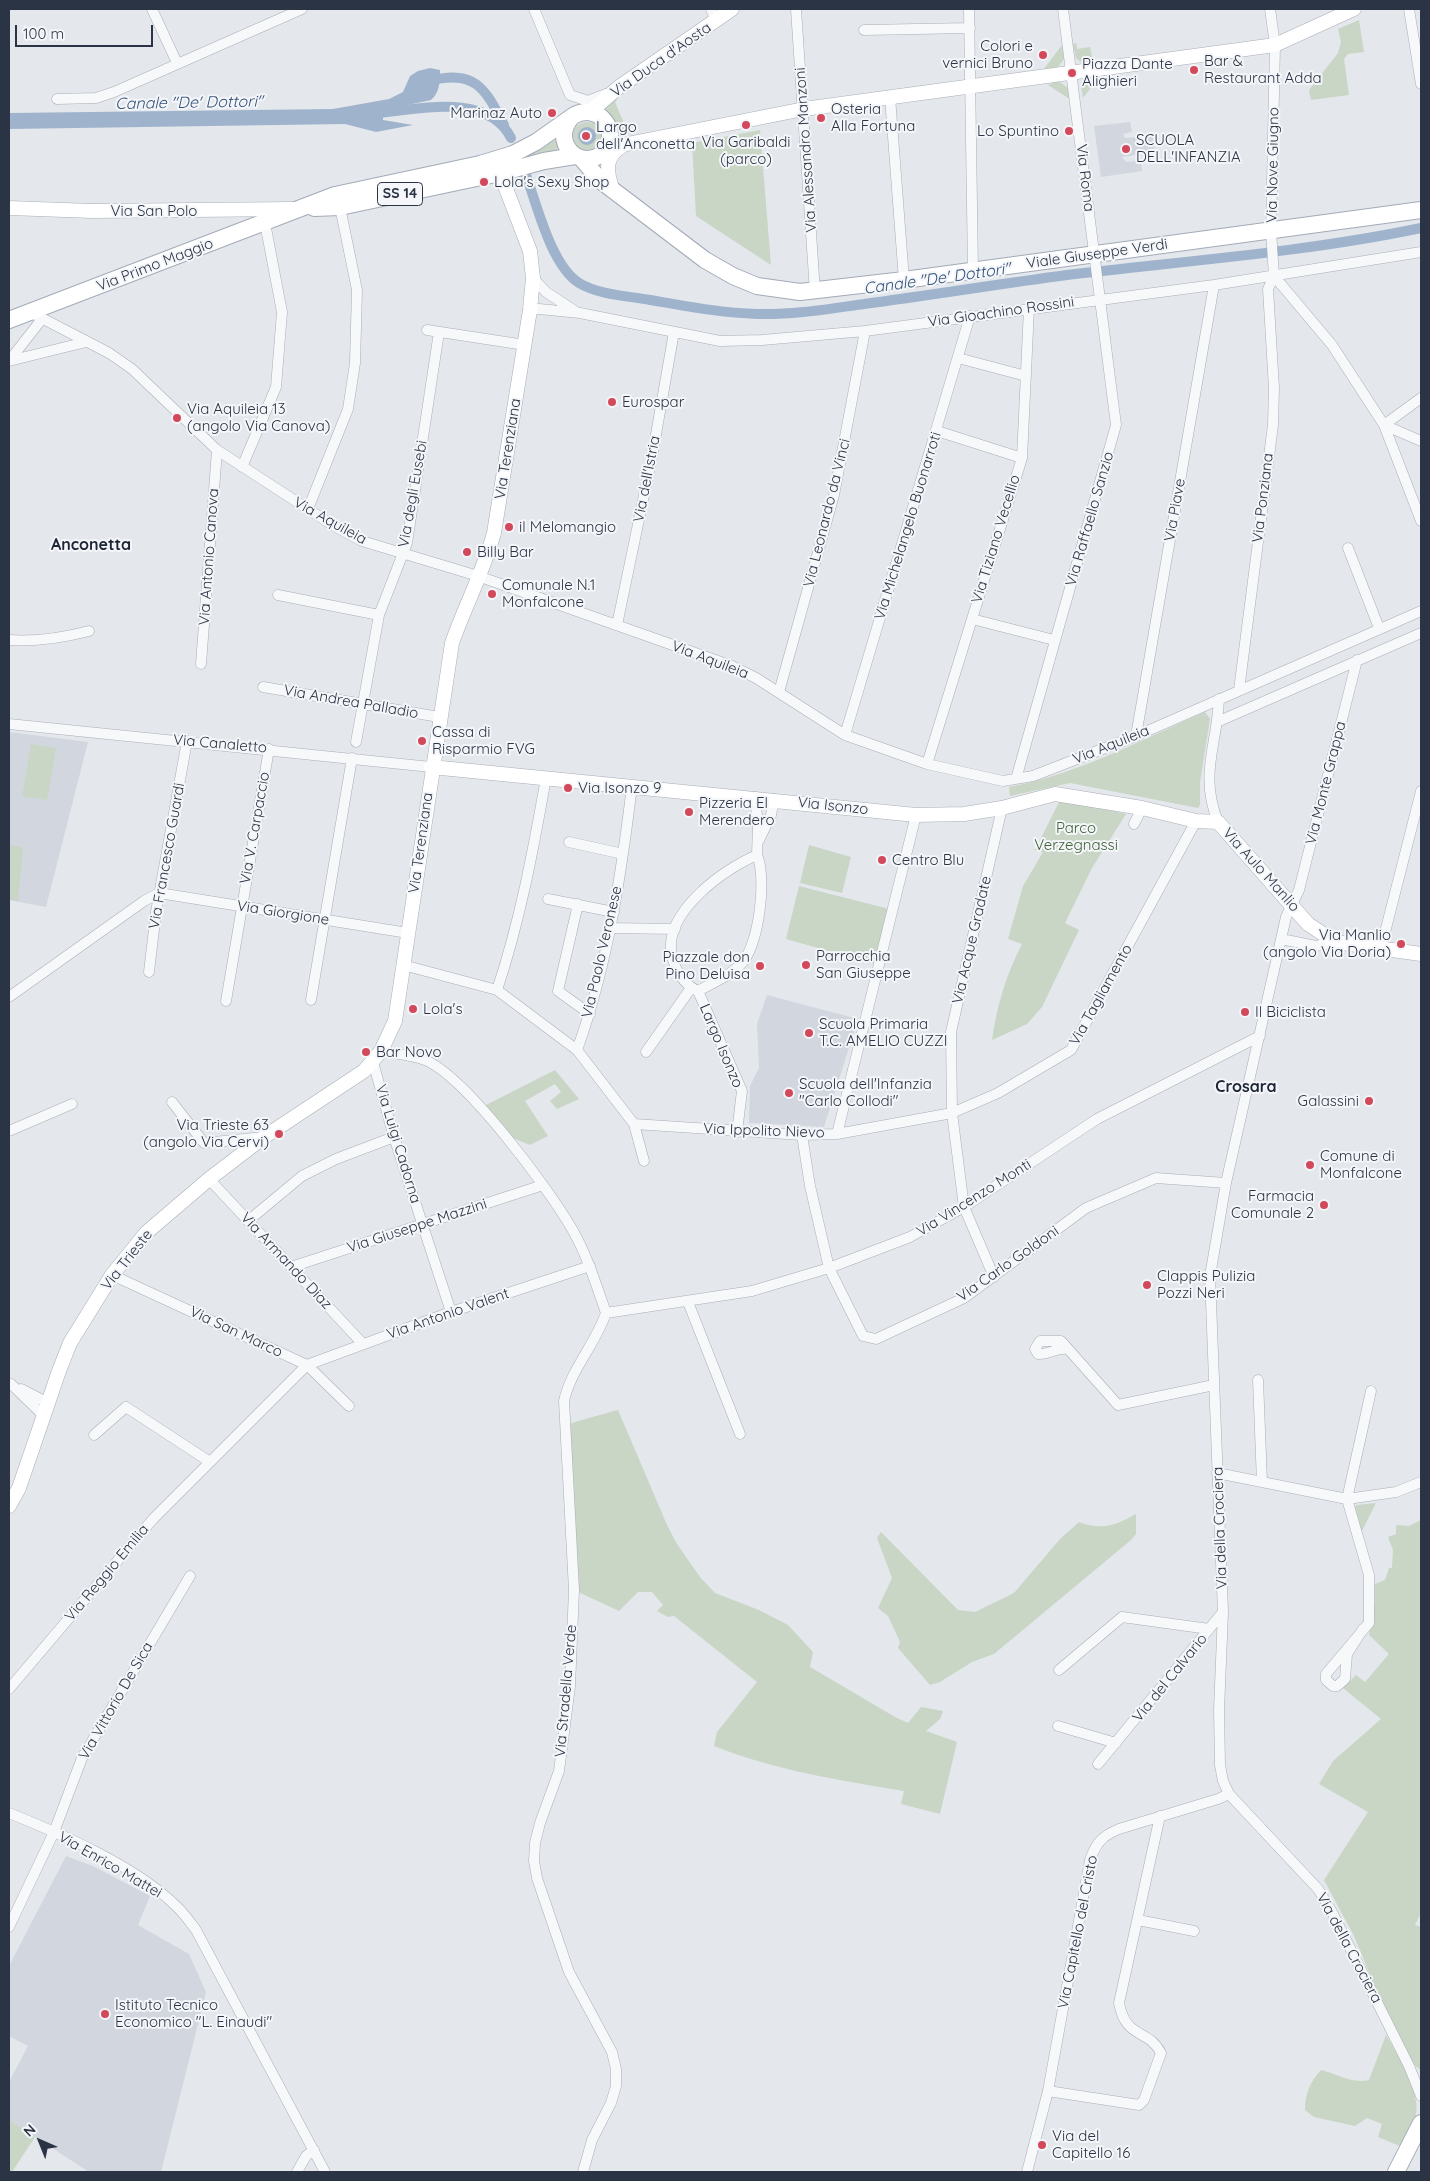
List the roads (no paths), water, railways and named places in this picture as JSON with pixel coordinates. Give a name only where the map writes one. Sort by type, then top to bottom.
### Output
[{"type":"main road","points":[[579,115],[564,128],[563,139],[567,149],[611,188]]},
{"type":"main road","points":[[549,134],[579,115],[598,115],[608,124],[611,136],[600,166],[611,188]]},
{"type":"main road","name":"Via Primo Maggio","points":[[9,320],[36,316],[335,195],[504,157],[525,149],[549,134]]},
{"type":"main road","points":[[500,173],[544,161],[578,158],[593,159],[605,151]]},
{"type":"main road","points":[[544,161],[574,167],[611,188]]},
{"type":"main road","name":"SS 14","points":[[300,209],[340,207],[500,173]]},
{"type":"main road","name":"Viale Giuseppe Verdi","points":[[611,188],[705,260],[733,276],[757,286],[793,292],[815,292],[973,271],[1272,244],[1421,210]]},
{"type":"main road","points":[[1396,2172],[1421,2122]]},
{"type":"main road","points":[[1406,2172],[1421,2143]]},
{"type":"street","points":[[152,9],[177,64]]},
{"type":"street","points":[[57,99],[96,98],[302,9]]},
{"type":"street","points":[[534,9],[579,115]]},
{"type":"street","name":"Via Duca d'Aosta","points":[[579,115],[618,88],[714,15],[732,9]]},
{"type":"street","name":"Via Alessandro Manzoni","points":[[796,9],[815,292]]},
{"type":"street","points":[[969,9],[973,271]]},
{"type":"street","points":[[1063,9],[1072,73]]},
{"type":"street","name":"Via Nove Giugno","points":[[1270,9],[1276,45],[1272,244],[1274,276]]},
{"type":"street","points":[[605,151],[629,142],[804,109],[1276,45],[1354,9]]},
{"type":"street","points":[[1409,9],[1421,77]]},
{"type":"street","points":[[864,30],[970,28]]},
{"type":"street","name":"Via Roma","points":[[1072,73],[1095,260]]},
{"type":"street","points":[[570,96],[588,101],[618,88]]},
{"type":"street","points":[[890,98],[904,280]]},
{"type":"street","points":[[500,173],[506,164],[534,150],[549,134]]},
{"type":"street","points":[[611,188],[607,163],[610,155],[629,142]]},
{"type":"street","name":"Via Terenziana","points":[[373,1062],[395,1021],[439,718],[452,643],[494,533],[530,310],[533,278],[530,251],[500,173]]},
{"type":"street","points":[[308,510],[348,409],[355,363],[358,290],[340,207]]},
{"type":"street","name":"Via San Polo","points":[[9,208],[92,211],[300,209]]},
{"type":"street","points":[[242,467],[276,388],[282,312],[265,222]]},
{"type":"street","name":"Via Gioachino Rossini","points":[[530,310],[539,309],[580,313],[720,341],[762,340],[866,331],[1100,298],[1214,285],[1421,252]]},
{"type":"street","name":"Via Raffaello Sanzio","points":[[1016,779],[1116,425],[1095,260]]},
{"type":"street","points":[[1274,276],[1337,352],[1384,425],[1419,504],[1421,521]]},
{"type":"street","name":"Via Ponziana","points":[[1239,690],[1273,425],[1268,289],[1274,276]]},
{"type":"street","name":"Via Gioachino Rossini","points":[[533,278],[546,292],[564,305],[580,313]]},
{"type":"street","name":"Via Piave","points":[[1136,736],[1214,285]]},
{"type":"street","points":[[1270,305],[1286,292]]},
{"type":"street","name":"Via Tiziano Vecellio","points":[[927,764],[1022,458],[1029,308]]},
{"type":"street","points":[[9,361],[36,316]]},
{"type":"street","name":"Via Aquileia","points":[[36,316],[109,353],[132,369],[217,450],[308,510],[362,541],[478,576],[732,666],[779,692],[845,736],[927,764],[1003,781],[1033,776],[1136,736],[1421,611]]},
{"type":"street","name":"Via Michelangelo Buonarroti","points":[[845,736],[970,316]]},
{"type":"street","points":[[427,330],[525,345]]},
{"type":"street","name":"Via Leonardo da Vinci","points":[[779,692],[834,494],[866,331]]},
{"type":"street","name":"Via degli Eusebi","points":[[356,742],[379,615],[404,554],[439,332]]},
{"type":"street","name":"Via dell'Istria","points":[[617,625],[652,456],[674,332]]},
{"type":"street","points":[[9,361],[86,342]]},
{"type":"street","points":[[958,358],[1026,376]]},
{"type":"street","points":[[1384,425],[1421,398]]},
{"type":"street","points":[[1384,425],[1421,441]]},
{"type":"street","points":[[937,431],[1022,458]]},
{"type":"street","name":"Via Antonio Canova","points":[[201,664],[217,450]]},
{"type":"street","points":[[1348,548],[1379,628]]},
{"type":"street","points":[[278,595],[379,615]]},
{"type":"street","points":[[972,619],[1054,640]]},
{"type":"street","points":[[9,640],[30,642],[90,631]]},
{"type":"street","points":[[1218,722],[1421,633]]},
{"type":"street","name":"Via Monte Grappa","points":[[1292,904],[1299,890],[1357,660]]},
{"type":"street","name":"Via Andrea Palladio","points":[[263,687],[363,703],[439,718]]},
{"type":"street","name":"Via Aulo Manlio","points":[[1219,698],[1218,722],[1208,780],[1210,801],[1218,822],[1308,924],[1335,942],[1421,954]]},
{"type":"street","name":"Via Canaletto","points":[[9,724],[432,767]]},
{"type":"street","name":"Via Francesco Guardi","points":[[150,972],[159,893],[187,741]]},
{"type":"street","name":"Via V. Carpaccio","points":[[226,1001],[269,749]]},
{"type":"street","points":[[311,1000],[352,758]]},
{"type":"street","name":"Via Isonzo","points":[[432,767],[774,799],[916,815],[964,814],[1002,808],[1055,794],[1142,808],[1196,821],[1218,822]]},
{"type":"street","points":[[497,990],[513,941],[526,890],[546,778]]},
{"type":"street","name":"Via Paolo Veronese","points":[[577,1050],[590,1014],[611,928],[632,786]]},
{"type":"street","points":[[1381,948],[1421,790]]},
{"type":"street","name":"Largo Isonzo","points":[[646,1052],[694,990],[742,964],[750,951],[758,917],[762,877],[762,866],[758,855],[759,841],[755,798]]},
{"type":"street","name":"Largo Isonzo","points":[[759,841],[771,815],[774,799]]},
{"type":"street","name":"Via Acque Gradate","points":[[994,1277],[964,1207],[952,1113],[952,1032],[1002,808]]},
{"type":"street","points":[[1134,824],[1142,808]]},
{"type":"street","points":[[837,1134],[916,815]]},
{"type":"street","name":"Via Tagliamento","points":[[952,1113],[998,1093],[1071,1050],[1196,821]]},
{"type":"street","points":[[569,842],[623,854]]},
{"type":"street","name":"Largo Isonzo","points":[[737,1132],[742,1091],[694,990],[676,969],[671,951],[675,929],[693,899],[736,864],[758,855]]},
{"type":"street","points":[[9,997],[144,900],[159,893]]},
{"type":"street","name":"Via Giorgione","points":[[159,893],[408,933]]},
{"type":"street","points":[[548,898],[614,912]]},
{"type":"street","points":[[578,904],[558,991],[590,1014]]},
{"type":"street","name":"Via della Crociera","points":[[1292,904],[1286,917],[1226,1183],[1210,1276],[1223,1612],[1219,1710],[1220,1765],[1223,1781],[1229,1794],[1318,1889],[1332,1912],[1409,2066],[1421,2096]]},
{"type":"street","points":[[611,928],[675,929]]},
{"type":"street","points":[[1282,939],[1316,946],[1335,942]]},
{"type":"street","points":[[403,965],[497,990],[577,1050],[634,1124],[644,1161]]},
{"type":"street","name":"Via Vincenzo Monti","points":[[606,1314],[752,1291],[829,1268],[910,1237],[964,1207],[1098,1119],[1260,1036]]},
{"type":"street","points":[[373,1062],[425,1060],[443,1070],[482,1108],[543,1185],[572,1228],[590,1266],[606,1314]]},
{"type":"street","name":"Via Trieste","points":[[9,1506],[19,1488],[70,1343],[112,1275],[147,1232],[209,1179],[264,1137],[373,1062]]},
{"type":"street","name":"Via Luigi Cadorna","points":[[373,1062],[394,1137],[451,1312]]},
{"type":"street","points":[[172,1102],[204,1143],[264,1137]]},
{"type":"street","points":[[9,1131],[72,1104]]},
{"type":"street","name":"Via Ippolito Nievo","points":[[634,1124],[737,1132],[802,1135],[837,1134],[952,1113]]},
{"type":"street","points":[[802,1135],[810,1186],[829,1268]]},
{"type":"street","points":[[248,1221],[302,1176],[336,1159],[394,1137]]},
{"type":"street","name":"Via Carlo Goldoni","points":[[829,1268],[863,1336],[876,1339],[964,1298],[1086,1208],[1156,1178],[1226,1183]]},
{"type":"street","name":"Via Armando Diaz","points":[[209,1179],[363,1344]]},
{"type":"street","name":"Via Giuseppe Mazzini","points":[[291,1267],[543,1185]]},
{"type":"street","name":"Via Antonio Valent","points":[[307,1365],[451,1312],[590,1266]]},
{"type":"street","name":"Via San Marco","points":[[112,1275],[307,1365],[350,1406]]},
{"type":"street","points":[[688,1302],[740,1434]]},
{"type":"street","name":"Via Stradella Verde","points":[[583,2172],[592,2140],[611,2103],[616,2086],[616,2070],[612,2052],[569,1972],[534,1861],[535,1843],[540,1823],[559,1771],[570,1686],[574,1590],[564,1400],[568,1384],[600,1331],[606,1314]]},
{"type":"street","points":[[1068,1349],[1118,1405],[1214,1385]]},
{"type":"street","name":"Via Reggio Emilia","points":[[9,1689],[153,1519],[307,1365]]},
{"type":"street","points":[[1258,1380],[1262,1482]]},
{"type":"street","points":[[10,1383],[46,1409]]},
{"type":"street","points":[[1363,1629],[1347,1654],[1345,1679],[1337,1686],[1333,1686],[1326,1680],[1326,1674],[1363,1629],[1369,1623],[1369,1575],[1347,1498],[1371,1391]]},
{"type":"street","points":[[94,1435],[126,1407],[210,1462]]},
{"type":"street","points":[[1217,1473],[1347,1498],[1396,1492],[1421,1482]]},
{"type":"street","name":"Via Vittorio De Sica","points":[[9,1927],[54,1832],[82,1758],[190,1576]]},
{"type":"street","name":"Via del Calvario","points":[[1098,1764],[1223,1612]]},
{"type":"street","points":[[1059,1670],[1122,1617],[1209,1629]]},
{"type":"street","points":[[1058,1726],[1116,1743]]},
{"type":"street","name":"Via Capitello del Cristo","points":[[1027,2172],[1048,2091],[1090,1860],[1096,1844],[1106,1834],[1229,1794]]},
{"type":"street","name":"Via Enrico Mattei","points":[[9,1813],[93,1850],[155,1887],[177,1906],[196,1930],[326,2172]]},
{"type":"street","points":[[1048,2091],[1139,2105],[1144,2100],[1161,2053],[1156,2044],[1130,2028],[1121,2014],[1119,2003],[1160,1816]]},
{"type":"street","points":[[1138,1920],[1194,1931]]},
{"type":"street","name":"Via della Crociera","points":[[1409,2066],[1421,2075]]},
{"type":"street","points":[[297,2172],[306,2156],[314,2150]]},
{"type":"water","points":[[430,68],[440,70],[438,90],[431,100],[383,110],[383,120],[413,125],[376,132],[345,124],[9,129],[9,113],[333,109],[389,99],[403,92],[410,76],[418,71]]},
{"type":"water","points":[[583,127],[591,127],[596,132],[594,143],[583,145],[578,140],[578,132]]},
{"type":"waterway","name":"Canale \"De' Dottori\"","points":[[428,81],[457,78],[476,84],[484,91],[504,125]]},
{"type":"waterway","name":"Canale \"De' Dottori\"","points":[[370,114],[427,108],[467,109],[485,114],[500,123],[511,138]]},
{"type":"waterway","name":"Canale \"De' Dottori\"","points":[[526,175],[540,218],[553,249],[560,263],[579,283],[595,290],[614,294],[704,309],[757,314],[784,314],[824,310],[1067,275],[1290,250],[1421,228]]},
{"type":"place","name":"Colori e vernici Bruno","points":[[1043,55]]},
{"type":"place","name":"Bar & Restaurant Adda","points":[[1194,70]]},
{"type":"place","name":"Piazza Dante Alighieri","points":[[1072,73]]},
{"type":"place","name":"Marinaz Auto","points":[[552,113]]},
{"type":"place","name":"Osteria Alla Fortuna","points":[[821,118]]},
{"type":"place","name":"Via Garibaldi (parco)","points":[[746,125]]},
{"type":"place","name":"Lo Spuntino","points":[[1069,131]]},
{"type":"place","name":"Largo dell'Anconetta","points":[[586,136]]},
{"type":"place","name":"SCUOLA DELL'INFANZIA","points":[[1126,149]]},
{"type":"place","name":"Lola's Sexy Shop","points":[[484,182]]},
{"type":"place","name":"Eurospar","points":[[612,402]]},
{"type":"place","name":"Via Aquileia 13 (angolo Via Canova)","points":[[177,418]]},
{"type":"place","name":"il Melomangio","points":[[509,527]]},
{"type":"place","name":"Billy Bar","points":[[467,552]]},
{"type":"place","name":"Comunale N.1 Monfalcone","points":[[492,594]]},
{"type":"place","name":"Cassa di Risparmio FVG","points":[[422,741]]},
{"type":"place","name":"Via Isonzo 9","points":[[568,788]]},
{"type":"place","name":"Pizzeria El Merendero","points":[[689,812]]},
{"type":"place","name":"Centro Blu","points":[[882,860]]},
{"type":"place","name":"Via Manlio (angolo Via Doria)","points":[[1401,944]]},
{"type":"place","name":"Parrocchia San Giuseppe","points":[[806,965]]},
{"type":"place","name":"Piazzale don Pino Deluisa","points":[[760,966]]},
{"type":"place","name":"Lola's","points":[[413,1009]]},
{"type":"place","name":"Il Biciclista","points":[[1245,1012]]},
{"type":"place","name":"Scuola Primaria T.C. AMELIO CUZZI","points":[[809,1033]]},
{"type":"place","name":"Bar Novo","points":[[366,1052]]},
{"type":"place","name":"Scuola dell'Infanzia \"Carlo Collodi\"","points":[[789,1093]]},
{"type":"place","name":"Galassini","points":[[1369,1101]]},
{"type":"place","name":"Via Trieste 63 (angolo Via Cervi)","points":[[279,1134]]},
{"type":"place","name":"Comune di Monfalcone","points":[[1310,1165]]},
{"type":"place","name":"Farmacia Comunale 2","points":[[1324,1205]]},
{"type":"place","name":"Clappis Pulizia Pozzi Neri","points":[[1147,1285]]},
{"type":"place","name":"Istituto Tecnico Economico \"L. Einaudi\"","points":[[105,2014]]},
{"type":"place","name":"Via del Capitello 16","points":[[1042,2145]]},
{"type":"district","name":"Anconetta","points":[[91,545]]},
{"type":"district","name":"Crosara","points":[[1246,1087]]},
{"type":"park label","name":"Parco Verzegnassi","points":[[1076,836]]}]
